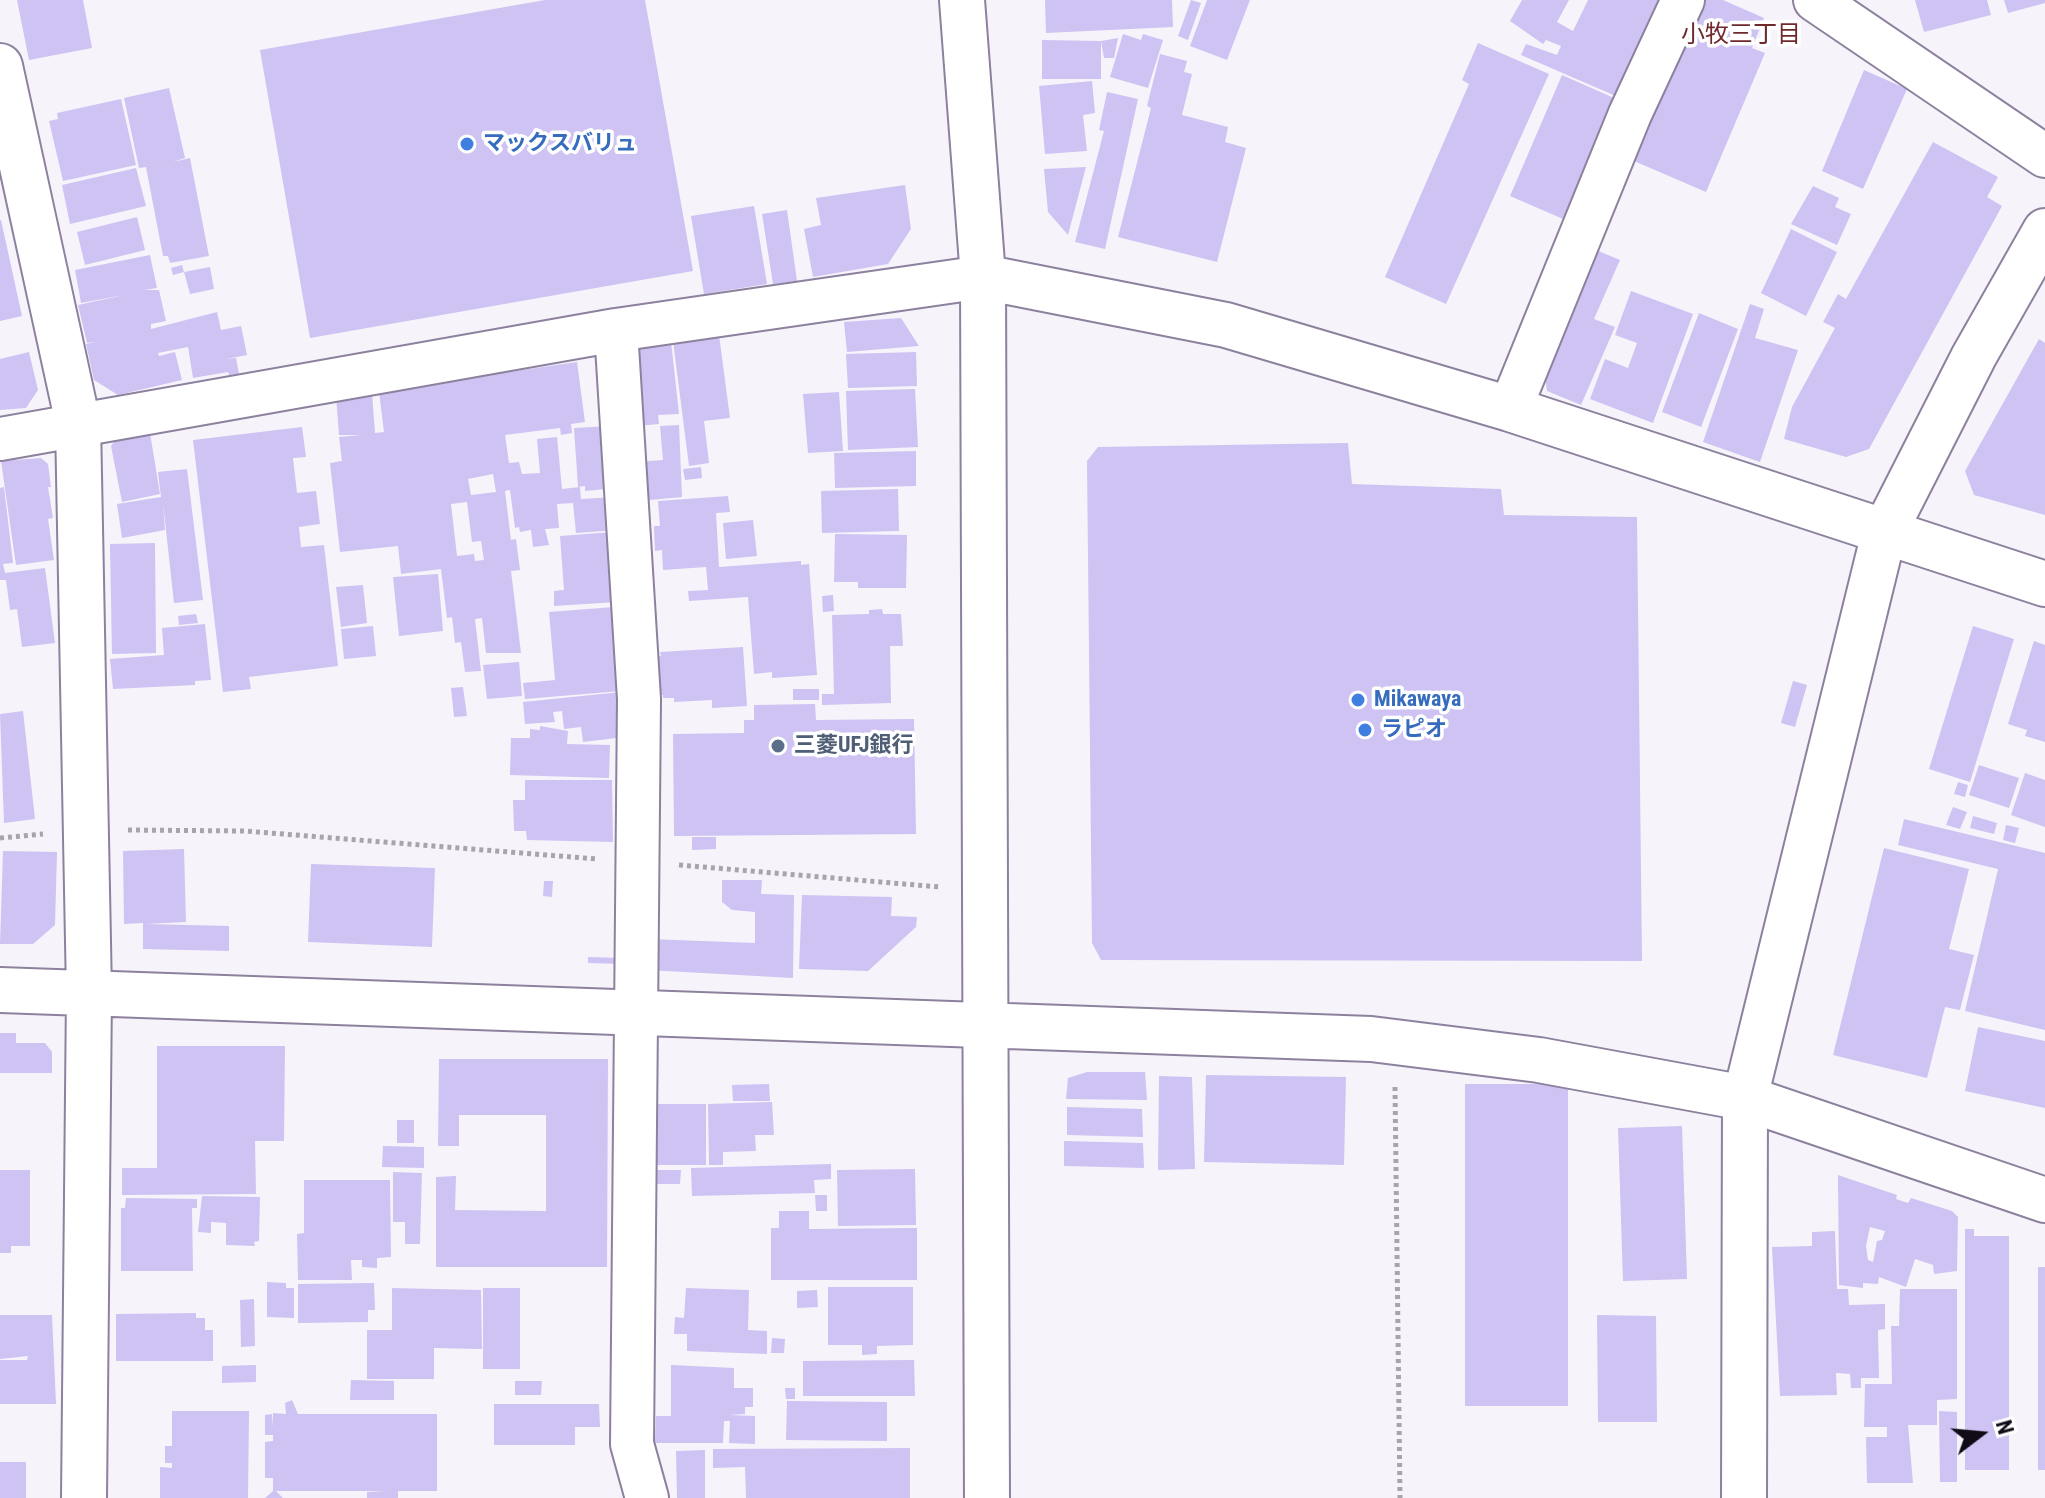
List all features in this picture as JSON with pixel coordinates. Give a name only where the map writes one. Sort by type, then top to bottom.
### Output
[{"type":"street","points":[[962,0],[983,277],[987,1498]]},
{"type":"street","points":[[1510,409],[1630,114],[1683,0]]},
{"type":"street","points":[[1815,0],[2045,156]]},
{"type":"street","points":[[0,66],[78,423],[89,993],[84,1498]]},
{"type":"street","points":[[1744,1498],[1745,1098],[1884,533],[1974,356],[2045,231]]},
{"type":"street","points":[[0,439],[616,330],[983,277],[1226,325],[1510,409],[2045,584]]},
{"type":"street","points":[[616,330],[639,699],[632,1444],[647,1498]]},
{"type":"street","points":[[0,990],[1371,1039],[1539,1060],[1745,1098],[2045,1200]]},
{"type":"path","points":[[0,838],[86,829],[245,831],[986,891]]},
{"type":"path","points":[[1395,1086],[1400,1498]]},
{"type":"building","points":[[17,0],[83,0],[92,48],[29,60]]},
{"type":"building","points":[[545,0],[645,0],[693,271],[310,338],[260,50]]},
{"type":"building","points":[[1045,0],[1172,0],[1173,27],[1046,33]]},
{"type":"building","points":[[1191,0],[1201,3],[1188,40],[1178,36]]},
{"type":"building","points":[[1207,0],[1250,0],[1227,60],[1190,46]]},
{"type":"building","points":[[1522,0],[1569,0],[1557,22],[1573,31],[1588,0],[1662,0],[1618,97],[1521,55],[1526,44],[1557,55],[1561,46],[1546,40],[1543,44],[1510,21]]},
{"type":"building","points":[[1702,0],[1723,0],[1764,18],[1752,48],[1765,53],[1706,192],[1634,161]]},
{"type":"building","points":[[1915,0],[1987,0],[1991,15],[1924,32]]},
{"type":"building","points":[[2004,0],[2045,0],[2045,3],[2008,13]]},
{"type":"building","points":[[1123,34],[1141,40],[1143,34],[1163,40],[1148,88],[1110,77]]},
{"type":"building","points":[[1118,38],[1114,58],[1104,58],[1101,41]]},
{"type":"building","points":[[1042,40],[1101,41],[1101,79],[1042,79]]},
{"type":"building","points":[[1478,43],[1549,74],[1446,304],[1385,277],[1469,84],[1462,80]]},
{"type":"building","points":[[1160,54],[1187,61],[1184,72],[1192,74],[1182,115],[1228,127],[1225,142],[1246,148],[1217,262],[1118,237],[1151,108],[1147,106]]},
{"type":"building","points":[[1864,70],[1907,89],[1863,189],[1822,171]]},
{"type":"building","points":[[1562,75],[1614,98],[1563,219],[1510,196]]},
{"type":"building","points":[[1092,81],[1095,113],[1083,115],[1087,151],[1045,154],[1039,86]]},
{"type":"building","points":[[169,88],[185,158],[173,162],[190,158],[209,256],[170,263],[168,256],[163,256],[146,167],[139,168],[124,98]]},
{"type":"building","points":[[1107,92],[1138,99],[1105,249],[1075,242],[1104,131],[1099,130]]},
{"type":"building","points":[[121,99],[136,165],[63,181],[49,121],[58,119],[57,113]]},
{"type":"building","points":[[1933,142],[1998,177],[1987,197],[2002,206],[1869,449],[1846,457],[1784,439],[1792,407],[1835,328],[1823,322],[1838,294],[1846,299]]},
{"type":"building","points":[[1086,167],[1068,235],[1048,212],[1044,169]]},
{"type":"building","points":[[136,168],[146,206],[70,224],[62,185]]},
{"type":"building","points":[[905,185],[911,229],[888,264],[813,277],[804,229],[821,225],[816,198]]},
{"type":"building","points":[[1813,186],[1839,198],[1835,207],[1851,214],[1837,245],[1791,224]]},
{"type":"building","points":[[754,206],[767,284],[704,294],[691,216]]},
{"type":"building","points":[[787,210],[797,281],[773,284],[762,214]]},
{"type":"building","points":[[137,217],[145,250],[85,265],[77,232]]},
{"type":"building","points":[[0,220],[22,316],[0,321]]},
{"type":"building","points":[[1791,229],[1837,252],[1806,316],[1761,293]]},
{"type":"building","points":[[1596,250],[1620,260],[1594,319],[1615,327],[1581,405],[1547,391],[1545,378],[1562,337],[1559,335]]},
{"type":"building","points":[[150,255],[157,288],[144,290],[159,290],[166,321],[151,324],[151,329],[217,312],[221,330],[241,326],[247,355],[226,359],[236,358],[239,374],[229,375],[228,372],[193,378],[188,347],[158,353],[159,356],[175,352],[182,380],[118,395],[94,380],[86,344],[96,342],[87,343],[78,305],[124,295],[81,303],[75,270]]},
{"type":"building","points":[[182,265],[184,272],[173,275],[171,268]]},
{"type":"building","points":[[210,267],[214,289],[190,294],[184,272]]},
{"type":"building","points":[[1631,291],[1693,314],[1653,423],[1590,399],[1605,359],[1628,368],[1637,343],[1615,335]]},
{"type":"building","points":[[1750,304],[1764,309],[1755,338],[1798,350],[1760,462],[1703,442]]},
{"type":"building","points":[[1699,313],[1738,329],[1701,427],[1662,412]]},
{"type":"building","points":[[901,318],[919,346],[847,352],[844,322]]},
{"type":"building","points":[[719,335],[730,418],[704,421],[709,463],[689,466],[673,341]]},
{"type":"building","points":[[2039,339],[2045,343],[2045,515],[1974,495],[1965,471]]},
{"type":"building","points":[[671,341],[679,414],[658,415],[659,424],[636,426],[631,345]]},
{"type":"building","points":[[29,352],[38,390],[26,408],[0,410],[0,359]]},
{"type":"building","points":[[916,352],[917,386],[848,388],[846,354]]},
{"type":"building","points":[[577,362],[585,422],[571,424],[572,433],[561,435],[560,428],[505,435],[509,463],[519,462],[522,474],[540,473],[537,439],[557,437],[562,489],[580,487],[581,499],[615,497],[617,530],[576,533],[573,503],[557,504],[559,528],[545,529],[549,545],[533,547],[531,530],[520,532],[519,527],[515,528],[510,490],[505,491],[511,540],[516,539],[520,570],[511,571],[521,653],[486,653],[482,618],[475,619],[481,671],[465,672],[461,642],[455,643],[452,617],[447,618],[441,569],[401,574],[398,546],[340,552],[330,463],[342,461],[339,437],[361,435],[339,435],[336,396],[372,393],[375,433],[384,432],[379,391]],"holes":[[[493,474],[496,492],[471,495],[468,479]],[[467,502],[472,542],[481,541],[484,560],[475,561],[474,554],[457,556],[451,504]]]},
{"type":"building","points":[[915,389],[918,447],[848,450],[846,391]]},
{"type":"building","points":[[839,392],[843,451],[808,453],[803,394]]},
{"type":"building","points":[[679,425],[682,497],[639,501],[636,462],[663,460],[660,426]]},
{"type":"building","points":[[609,426],[606,489],[585,491],[585,486],[578,487],[574,428]]},
{"type":"building","points":[[302,427],[306,457],[293,458],[297,493],[316,491],[320,524],[299,527],[301,547],[324,545],[338,666],[249,677],[251,689],[223,692],[193,440]]},
{"type":"building","points":[[150,433],[160,494],[122,502],[111,446],[116,439]]},
{"type":"building","name":"ラピオ","points":[[1348,443],[1352,484],[1501,489],[1504,515],[1637,517],[1642,961],[1101,960],[1092,943],[1087,461],[1098,447]]},
{"type":"building","points":[[916,451],[916,486],[835,488],[834,453]]},
{"type":"building","points":[[41,458],[48,464],[51,487],[48,487],[53,518],[48,519],[54,560],[16,565],[1,461]]},
{"type":"building","points":[[701,467],[702,478],[685,480],[683,469]]},
{"type":"building","points":[[187,469],[203,600],[174,603],[163,503],[165,530],[122,538],[117,504],[161,497],[158,472]]},
{"type":"building","points":[[4,487],[13,563],[3,564],[5,573],[45,568],[55,643],[22,647],[17,609],[10,610],[6,580],[0,580],[0,488]]},
{"type":"building","points":[[898,489],[899,531],[822,533],[821,491]]},
{"type":"building","points":[[728,496],[730,512],[716,513],[719,567],[801,561],[801,565],[809,564],[817,675],[772,678],[772,672],[754,674],[748,597],[689,601],[688,591],[708,590],[706,567],[663,570],[662,550],[655,551],[654,526],[660,526],[658,501]]},
{"type":"building","points":[[753,520],[757,556],[726,559],[723,523]]},
{"type":"building","points":[[613,532],[617,602],[554,606],[554,591],[564,590],[560,536]]},
{"type":"building","points":[[835,534],[907,535],[906,588],[858,588],[858,582],[834,582]]},
{"type":"building","points":[[155,543],[156,653],[112,654],[110,544]]},
{"type":"building","points":[[438,574],[443,631],[399,636],[393,577]]},
{"type":"building","points":[[363,585],[367,623],[341,627],[336,587]]},
{"type":"building","points":[[833,595],[834,611],[823,612],[822,596]]},
{"type":"building","points":[[614,607],[621,691],[525,699],[523,683],[555,680],[549,612]]},
{"type":"building","points":[[882,609],[883,614],[901,614],[903,646],[890,646],[891,703],[822,705],[822,694],[834,694],[832,615],[869,614],[869,610]]},
{"type":"building","points":[[196,614],[198,623],[179,625],[178,616]]},
{"type":"building","points":[[205,624],[211,680],[195,681],[195,685],[113,689],[110,659],[164,655],[162,628]]},
{"type":"building","points":[[373,626],[376,656],[344,659],[341,629]]},
{"type":"building","points":[[1973,626],[2014,639],[1970,782],[1929,769]]},
{"type":"building","points":[[2034,641],[2045,645],[2045,742],[2025,736],[2027,730],[2008,724]]},
{"type":"building","points":[[743,647],[747,706],[712,708],[712,700],[674,702],[674,698],[663,698],[663,695],[648,695],[646,656],[661,656],[660,652]]},
{"type":"building","points":[[519,662],[522,696],[487,699],[483,665]]},
{"type":"building","points":[[1793,681],[1807,685],[1795,727],[1781,723]]},
{"type":"building","points":[[463,687],[467,716],[454,717],[451,688]]},
{"type":"building","points":[[793,689],[819,689],[819,700],[793,700]]},
{"type":"building","points":[[621,692],[625,737],[583,742],[581,727],[564,729],[562,711],[553,712],[555,722],[525,724],[523,702]]},
{"type":"building","points":[[815,704],[816,720],[914,719],[916,834],[674,836],[673,734],[744,733],[744,720],[754,720],[754,705]]},
{"type":"building","points":[[23,711],[35,819],[4,823],[0,714]]},
{"type":"building","points":[[540,726],[568,731],[567,744],[610,745],[609,778],[510,775],[511,738],[530,738],[530,729],[540,730]]},
{"type":"building","points":[[1979,765],[2019,778],[2009,808],[1969,795]]},
{"type":"building","points":[[2025,773],[2045,780],[2045,827],[2011,815]]},
{"type":"building","points":[[525,780],[612,780],[613,842],[527,840],[526,831],[514,831],[513,800],[525,800]]},
{"type":"building","points":[[1958,782],[1968,785],[1965,797],[1954,794]]},
{"type":"building","points":[[1953,807],[1967,812],[1960,829],[1946,825]]},
{"type":"building","points":[[1973,816],[1997,823],[1994,834],[1970,828]]},
{"type":"building","points":[[1904,819],[2045,853],[2045,1030],[1965,1011],[1998,869],[1898,845]]},
{"type":"building","points":[[2006,825],[2019,828],[2015,843],[2003,840]]},
{"type":"building","points":[[692,837],[716,837],[716,849],[692,850]]},
{"type":"building","points":[[1884,848],[1969,869],[1949,949],[1974,955],[1960,1010],[1945,1007],[1927,1078],[1833,1055]]},
{"type":"building","points":[[184,849],[186,922],[146,924],[229,926],[229,951],[143,949],[143,923],[124,924],[123,851]]},
{"type":"building","points":[[3,851],[57,852],[55,925],[33,944],[0,944]]},
{"type":"building","points":[[311,864],[435,868],[432,947],[308,942]]},
{"type":"building","points":[[722,880],[762,880],[761,894],[794,895],[793,978],[647,970],[648,939],[755,943],[755,912],[732,910],[722,902]]},
{"type":"building","points":[[544,881],[553,881],[552,897],[543,896]]},
{"type":"building","points":[[802,895],[892,897],[891,916],[917,917],[916,927],[868,971],[799,969]]},
{"type":"building","points":[[588,957],[622,958],[622,964],[588,963]]},
{"type":"building","points":[[1978,1027],[2045,1041],[2045,1108],[1965,1091]]},
{"type":"building","points":[[0,1033],[16,1033],[16,1043],[45,1043],[52,1052],[52,1073],[0,1073]]},
{"type":"building","points":[[157,1046],[285,1046],[284,1141],[255,1141],[256,1194],[122,1195],[122,1168],[157,1168]]},
{"type":"building","points":[[439,1059],[608,1059],[607,1267],[436,1267],[436,1177],[456,1176],[455,1210],[546,1211],[546,1115],[459,1115],[459,1146],[438,1146]]},
{"type":"building","points":[[1087,1072],[1145,1072],[1147,1100],[1066,1099],[1068,1078]]},
{"type":"building","points":[[1206,1075],[1346,1077],[1344,1165],[1204,1162]]},
{"type":"building","points":[[1159,1076],[1192,1077],[1195,1169],[1158,1170]]},
{"type":"building","points":[[769,1084],[770,1101],[733,1101],[732,1085]]},
{"type":"building","points":[[1465,1084],[1568,1084],[1568,1406],[1465,1406]]},
{"type":"building","points":[[772,1102],[774,1135],[755,1135],[756,1151],[723,1152],[723,1165],[709,1165],[708,1104]]},
{"type":"building","points":[[649,1104],[706,1104],[706,1165],[649,1165]]},
{"type":"building","points":[[1067,1107],[1142,1109],[1143,1137],[1067,1135]]},
{"type":"building","points":[[397,1120],[414,1120],[414,1143],[397,1143]]},
{"type":"building","points":[[1682,1126],[1687,1279],[1623,1281],[1618,1128]]},
{"type":"building","points":[[1064,1141],[1143,1143],[1144,1168],[1064,1166]]},
{"type":"building","points":[[383,1146],[424,1147],[424,1168],[382,1167]]},
{"type":"building","points":[[831,1164],[831,1179],[814,1180],[815,1193],[692,1196],[691,1168]]},
{"type":"building","points":[[915,1169],[916,1225],[838,1226],[837,1170]]},
{"type":"building","points":[[0,1170],[30,1170],[30,1246],[11,1246],[11,1253],[0,1253]]},
{"type":"building","points":[[650,1170],[681,1170],[680,1184],[649,1184]]},
{"type":"building","points":[[393,1172],[422,1173],[420,1244],[405,1244],[405,1222],[393,1222]]},
{"type":"building","points":[[1838,1175],[1897,1195],[1896,1199],[1908,1203],[1911,1198],[1952,1211],[1958,1217],[1957,1271],[1934,1274],[1933,1265],[1915,1259],[1906,1287],[1879,1277],[1878,1284],[1863,1283],[1863,1288],[1839,1285]],"holes":[[[1870,1227],[1885,1231],[1882,1240],[1877,1241],[1873,1262],[1868,1260],[1866,1246]]]},
{"type":"building","points":[[304,1180],[390,1180],[391,1257],[377,1258],[377,1268],[362,1267],[362,1260],[351,1260],[352,1280],[298,1280],[297,1234],[304,1233]]},
{"type":"building","points":[[815,1195],[827,1195],[827,1211],[816,1211]]},
{"type":"building","points":[[202,1196],[260,1197],[259,1241],[254,1242],[255,1246],[226,1245],[226,1223],[211,1222],[211,1233],[198,1232]]},
{"type":"building","points":[[126,1198],[197,1199],[197,1208],[192,1208],[193,1271],[121,1271],[121,1208],[125,1208]]},
{"type":"building","points":[[779,1211],[809,1211],[809,1229],[917,1228],[917,1280],[771,1280],[771,1228],[779,1228]]},
{"type":"building","points":[[1965,1229],[1974,1229],[1974,1236],[2009,1236],[2009,1470],[1965,1470]]},
{"type":"building","points":[[1835,1231],[1837,1289],[1848,1289],[1849,1305],[1885,1304],[1885,1329],[1878,1330],[1879,1378],[1861,1378],[1861,1388],[1851,1388],[1850,1374],[1836,1373],[1837,1395],[1780,1396],[1772,1247],[1812,1246],[1812,1232]]},
{"type":"building","points":[[2038,1267],[2045,1267],[2045,1470],[2038,1470]]},
{"type":"building","points":[[267,1282],[286,1283],[286,1288],[294,1288],[294,1318],[267,1317]]},
{"type":"building","points":[[374,1283],[375,1310],[368,1310],[368,1322],[298,1323],[298,1284]]},
{"type":"building","points":[[828,1287],[913,1287],[913,1345],[877,1346],[877,1354],[862,1355],[862,1345],[828,1345]]},
{"type":"building","points":[[392,1288],[481,1290],[482,1349],[434,1348],[434,1379],[367,1379],[367,1330],[392,1330]]},
{"type":"building","points":[[483,1288],[520,1288],[520,1369],[483,1369]]},
{"type":"building","points":[[686,1288],[749,1290],[748,1330],[767,1331],[767,1354],[687,1351],[687,1334],[674,1334],[675,1317],[684,1318]]},
{"type":"building","points":[[1900,1289],[1957,1289],[1957,1399],[1937,1400],[1937,1425],[1908,1425],[1913,1483],[1867,1483],[1866,1437],[1887,1437],[1887,1427],[1864,1427],[1865,1384],[1892,1384],[1891,1326],[1899,1326]]},
{"type":"building","points":[[817,1290],[818,1307],[797,1308],[797,1291]]},
{"type":"building","points":[[254,1299],[255,1346],[241,1347],[240,1300]]},
{"type":"building","points":[[196,1313],[196,1318],[205,1318],[205,1330],[213,1330],[213,1361],[116,1361],[116,1314]]},
{"type":"building","points":[[0,1315],[52,1315],[56,1404],[0,1404],[0,1360],[27,1360],[28,1356],[0,1359]]},
{"type":"building","points":[[1597,1315],[1656,1316],[1657,1422],[1598,1422]]},
{"type":"building","points":[[772,1338],[785,1339],[784,1353],[771,1353]]},
{"type":"building","points":[[914,1360],[915,1396],[803,1396],[803,1361]]},
{"type":"building","points":[[256,1365],[256,1382],[222,1383],[222,1366]]},
{"type":"building","points":[[671,1365],[734,1368],[734,1388],[753,1388],[753,1407],[745,1407],[745,1414],[729,1415],[755,1416],[755,1444],[729,1443],[730,1421],[724,1421],[723,1443],[655,1443],[656,1416],[671,1416]]},
{"type":"building","points":[[351,1380],[394,1381],[394,1400],[350,1400]]},
{"type":"building","points":[[515,1381],[542,1381],[541,1395],[515,1395]]},
{"type":"building","points":[[785,1388],[795,1388],[795,1399],[786,1399]]},
{"type":"building","points":[[292,1400],[298,1414],[437,1414],[437,1491],[398,1491],[398,1498],[367,1498],[367,1492],[387,1491],[276,1491],[283,1498],[265,1498],[273,1491],[273,1478],[265,1478],[265,1442],[273,1441],[273,1435],[265,1435],[265,1415],[272,1414],[273,1427],[273,1413],[286,1414],[285,1403]]},
{"type":"building","points":[[787,1401],[887,1402],[887,1441],[786,1440]]},
{"type":"building","points":[[494,1404],[599,1404],[600,1427],[575,1427],[575,1445],[494,1445]]},
{"type":"building","points":[[172,1411],[249,1411],[248,1498],[160,1498],[160,1467],[172,1468],[172,1463],[165,1463],[165,1446],[172,1446]]},
{"type":"building","points":[[1939,1411],[1957,1412],[1957,1482],[1940,1482]]},
{"type":"building","points":[[910,1448],[910,1498],[746,1498],[745,1467],[713,1468],[713,1449]]},
{"type":"building","points":[[705,1450],[705,1498],[677,1498],[676,1451]]},
{"type":"building","points":[[0,1462],[26,1462],[26,1498],[0,1498]]},
{"type":"place","name":"マックスバリュ","points":[[467,144]]},
{"type":"place","name":"Mikawaya","points":[[1358,700]]},
{"type":"place","name":"ラピオ","points":[[1365,730]]},
{"type":"place","name":"三菱UFJ銀行","points":[[778,746]]},
{"type":"district","name":"小牧三丁目","points":[[1741,36]]}]
